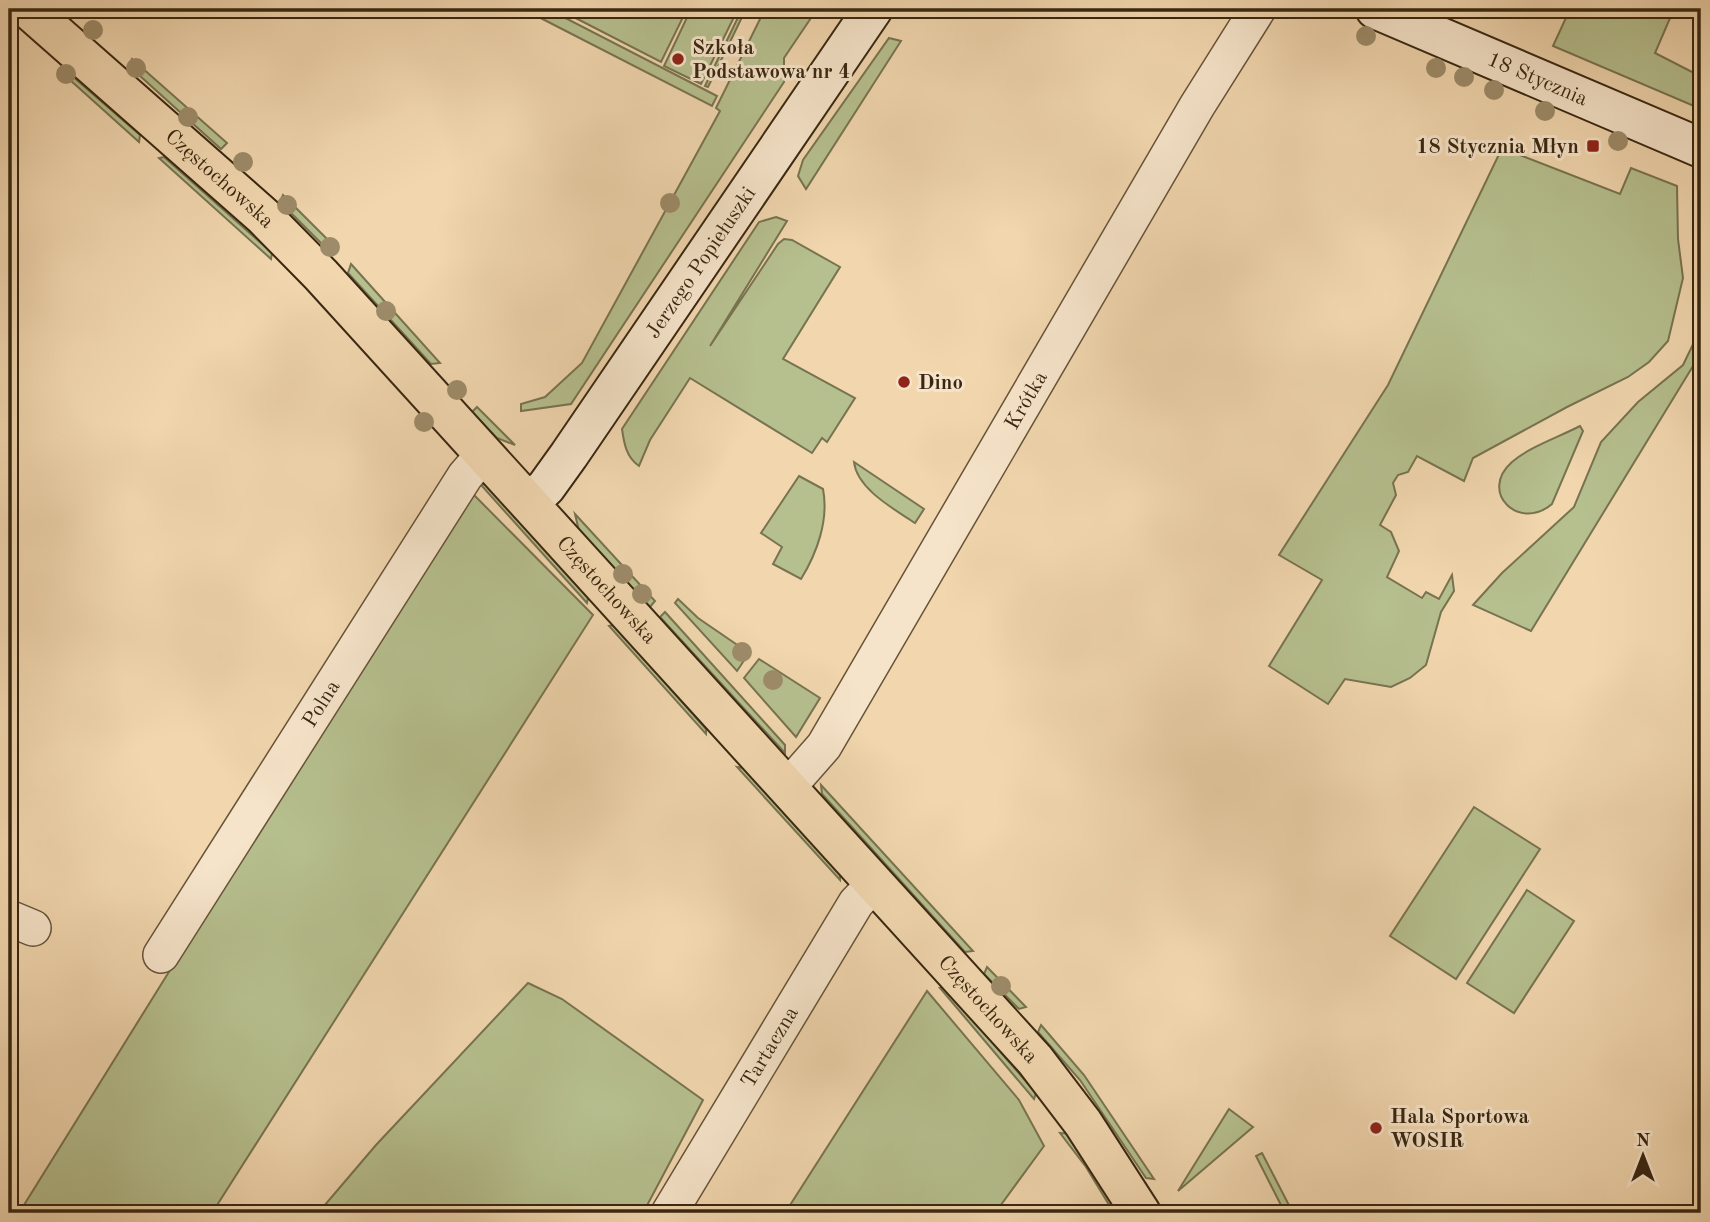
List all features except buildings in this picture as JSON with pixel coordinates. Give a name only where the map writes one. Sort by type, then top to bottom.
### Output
[{"type":"main road","name":"Częstochowska","points":[[28,9],[263,216],[484,454],[875,883],[1061,1092],[1141,1213]]},
{"type":"main road","name":"18 Stycznia","points":[[1375,9],[1701,148]]},
{"type":"main road","name":"Jerzego Popiełuszki","points":[[529,503],[546,487],[569,455],[868,12]]},
{"type":"street","name":"Krótka","points":[[788,787],[824,746],[1197,106],[1258,9]]},
{"type":"street","name":"Polna","points":[[161,955],[465,476],[484,454]]},
{"type":"street","name":"Tartaczna","points":[[668,1213],[856,903],[875,883]]},
{"type":"green space","points":[[523,9],[548,9],[717,96],[712,106]]},
{"type":"green space","points":[[558,9],[687,9],[661,62]]},
{"type":"green space","points":[[691,9],[738,9],[701,84],[664,66]]},
{"type":"green space","points":[[742,9],[746,9],[708,87],[705,86]]},
{"type":"green space","points":[[765,9],[817,9],[784,58],[784,82],[571,404],[521,411],[521,404],[545,397],[582,363],[720,111],[716,108]]},
{"type":"green space","points":[[1570,9],[1610,9],[1607,15],[1614,18],[1619,9],[1674,9],[1655,53],[1700,76],[1698,82],[1701,84],[1701,109],[1553,46]]},
{"type":"green space","points":[[889,38],[901,41],[806,189],[798,176],[803,160]]},
{"type":"green space","points":[[132,59],[227,143],[221,149],[129,66]]},
{"type":"green space","points":[[64,69],[140,135],[139,142],[59,70]]},
{"type":"green space","points":[[1502,148],[1620,194],[1631,168],[1677,186],[1678,239],[1683,278],[1668,341],[1649,362],[1628,377],[1473,458],[1464,481],[1417,456],[1408,472],[1398,475],[1393,483],[1396,495],[1380,525],[1391,532],[1399,551],[1387,577],[1422,598],[1426,592],[1439,599],[1452,575],[1454,591],[1441,612],[1426,665],[1410,678],[1391,687],[1345,679],[1328,704],[1269,666],[1322,580],[1279,555],[1388,385]]},
{"type":"green space","points":[[164,157],[272,253],[271,259],[159,158]]},
{"type":"green space","points":[[283,195],[336,248],[329,251],[280,202]]},
{"type":"green space","points":[[776,217],[787,221],[710,346],[778,244],[784,239],[792,240],[840,267],[783,359],[855,398],[827,442],[822,438],[812,453],[690,378],[650,440],[639,466],[628,454],[622,429],[759,222]]},
{"type":"green space","points":[[351,264],[440,363],[431,364],[348,273]]},
{"type":"green space","points":[[1701,319],[1701,353],[1531,631],[1473,605],[1502,573],[1574,507],[1601,442],[1638,402],[1683,365],[1698,334]]},
{"type":"green space","points":[[477,407],[515,445],[497,438],[472,412]]},
{"type":"green space","points":[[1580,426],[1583,431],[1552,504],[1539,511],[1527,513],[1516,511],[1507,505],[1501,496],[1499,485],[1512,462],[1535,447]]},
{"type":"green space","points":[[854,462],[924,509],[915,523],[887,505],[869,489],[857,472]]},
{"type":"green space","points":[[799,476],[823,489],[824,501],[820,536],[801,579],[773,564],[782,547],[761,533]]},
{"type":"green space","points":[[486,483],[588,598],[587,603],[481,485]]},
{"type":"green space","points":[[473,494],[593,615],[212,1213],[19,1213],[213,901]]},
{"type":"green space","points":[[575,514],[655,601],[650,607],[579,531]]},
{"type":"green space","points":[[678,599],[698,618],[749,653],[737,671],[675,603]]},
{"type":"green space","points":[[665,612],[785,745],[785,753],[660,617]]},
{"type":"green space","points":[[614,625],[706,729],[706,734],[609,626]]},
{"type":"green space","points":[[759,659],[820,698],[796,737],[744,678]]},
{"type":"green space","points":[[737,767],[744,768],[840,874],[840,880]]},
{"type":"green space","points":[[821,785],[973,951],[965,952],[822,794]]},
{"type":"green space","points":[[1474,807],[1540,849],[1456,979],[1390,936]]},
{"type":"green space","points":[[1527,890],[1574,921],[1514,1013],[1467,983]]},
{"type":"green space","points":[[987,967],[1026,1007],[1019,1009],[984,974]]},
{"type":"green space","points":[[528,983],[562,999],[703,1100],[643,1213],[318,1213],[376,1145]]},
{"type":"green space","points":[[940,988],[945,988],[1036,1093],[1034,1099]]},
{"type":"green space","points":[[927,991],[1019,1100],[1044,1146],[995,1213],[785,1213]]},
{"type":"green space","points":[[1041,1025],[1084,1075],[1154,1179],[1146,1178],[1080,1080],[1038,1032]]},
{"type":"green space","points":[[1229,1109],[1253,1127],[1178,1191]]},
{"type":"green space","points":[[1060,1133],[1072,1134],[1117,1206],[1114,1213],[1086,1167]]},
{"type":"green space","points":[[1262,1153],[1293,1213],[1285,1213],[1256,1156]]},
{"type":"place","name":"Szkoła Podstawowa nr 4","points":[[678,59]]},
{"type":"place","name":"18 Stycznia Młyn","points":[[1593,146]]},
{"type":"place","name":"Dino","points":[[904,382]]},
{"type":"place","name":"Hala Sportowa WOSIR","points":[[1376,1128]]}]
